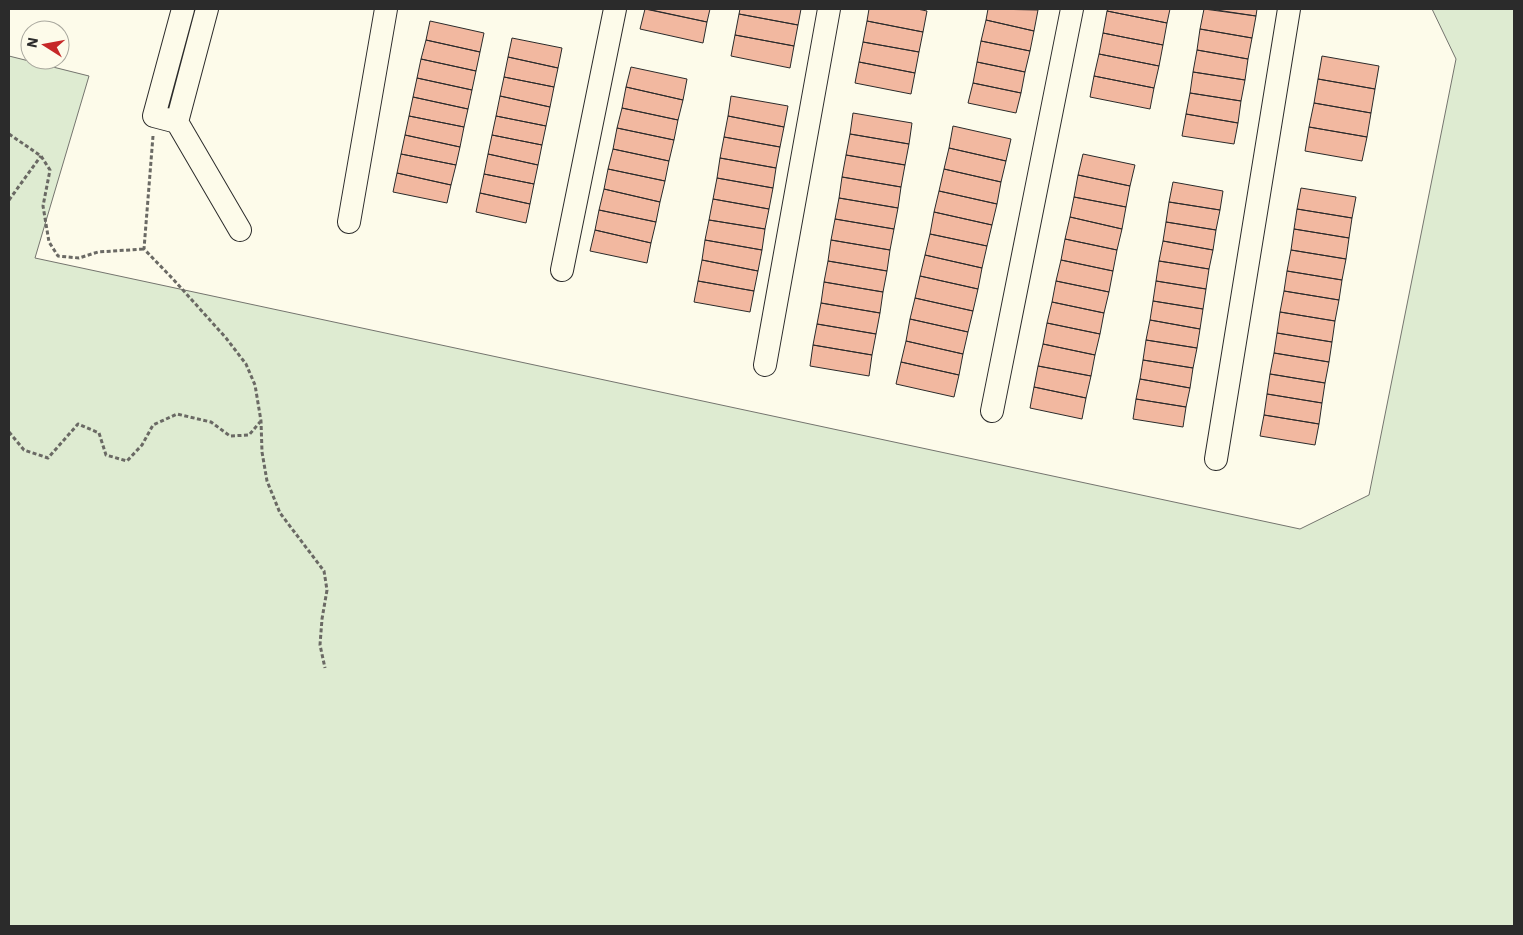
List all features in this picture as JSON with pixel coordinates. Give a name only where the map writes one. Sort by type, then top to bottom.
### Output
[{"type":"street","points":[[183,9],[154,116],[177,122],[240,230]]},
{"type":"street","points":[[177,122],[207,9]]},
{"type":"street","points":[[350,222],[386,9]]},
{"type":"street","points":[[562,270],[615,9]]},
{"type":"street","points":[[765,365],[829,9]]},
{"type":"street","points":[[992,411],[1072,9]]},
{"type":"street","points":[[1216,459],[1289,9]]},
{"type":"path","points":[[144,250],[154,116]]},
{"type":"path","points":[[9,134],[41,156],[50,170],[43,206],[49,242],[58,256],[79,258],[98,252],[144,250],[226,338],[246,364],[255,385],[267,481],[280,513],[324,570],[327,590],[320,645],[325,668]]},
{"type":"path","points":[[9,200],[41,156]]},
{"type":"path","points":[[9,432],[24,450],[48,458],[78,424],[99,433],[106,455],[127,461],[142,445],[153,425],[177,414],[211,422],[230,436],[250,435],[261,421]]},
{"type":"green space","points":[[1432,9],[1514,9],[1514,926],[9,926],[9,56],[20,59],[20,70],[65,70],[89,76],[35,258],[1300,529],[1369,495],[1456,59]]},
{"type":"building","points":[[645,9],[707,22],[703,43],[640,29]]},
{"type":"building","points":[[647,9],[710,9],[707,22]]},
{"type":"building","points":[[740,9],[801,9],[798,25],[739,14]]},
{"type":"building","points":[[869,9],[917,9],[927,11],[923,32],[867,21]]},
{"type":"building","points":[[988,9],[1038,10],[1034,31],[986,20]]},
{"type":"building","points":[[1108,9],[1170,9],[1167,23],[1107,11]]},
{"type":"building","points":[[1204,9],[1256,16],[1252,38],[1200,29]]},
{"type":"building","points":[[1210,9],[1257,9],[1256,16]]},
{"type":"building","points":[[1107,11],[1167,23],[1163,45],[1103,33]]},
{"type":"building","points":[[739,14],[798,25],[794,46],[735,35]]},
{"type":"building","points":[[986,20],[1034,31],[1030,51],[981,41]]},
{"type":"building","points":[[430,21],[484,33],[480,52],[426,40]]},
{"type":"building","points":[[867,21],[923,32],[919,52],[863,42]]},
{"type":"building","points":[[1200,29],[1252,38],[1248,59],[1197,50]]},
{"type":"building","points":[[1103,33],[1163,45],[1159,66],[1099,54]]},
{"type":"building","points":[[735,35],[794,46],[790,68],[731,56]]},
{"type":"building","points":[[512,38],[562,48],[558,68],[508,57]]},
{"type":"building","points":[[426,40],[480,52],[476,71],[421,59]]},
{"type":"building","points":[[981,41],[1030,51],[1025,72],[977,62]]},
{"type":"building","points":[[863,42],[919,52],[915,73],[859,62]]},
{"type":"building","points":[[1197,50],[1248,59],[1245,80],[1193,72]]},
{"type":"building","points":[[1099,54],[1159,66],[1154,88],[1094,76]]},
{"type":"building","points":[[1322,56],[1379,66],[1375,89],[1318,79]]},
{"type":"building","points":[[508,57],[558,68],[554,87],[504,77]]},
{"type":"building","points":[[421,59],[476,71],[472,90],[417,78]]},
{"type":"building","points":[[859,62],[915,73],[911,94],[855,83]]},
{"type":"building","points":[[977,62],[1025,72],[1021,93],[973,83]]},
{"type":"building","points":[[631,67],[687,79],[683,100],[626,87]]},
{"type":"building","points":[[1193,72],[1245,80],[1241,101],[1190,93]]},
{"type":"building","points":[[1094,76],[1154,88],[1150,109],[1090,97]]},
{"type":"building","points":[[504,77],[554,87],[550,107],[500,96]]},
{"type":"building","points":[[417,78],[472,90],[468,109],[413,97]]},
{"type":"building","points":[[1318,79],[1375,89],[1371,113],[1314,103]]},
{"type":"building","points":[[973,83],[1021,93],[1016,113],[968,103]]},
{"type":"building","points":[[626,87],[683,100],[678,120],[622,108]]},
{"type":"building","points":[[1190,93],[1241,101],[1238,123],[1186,114]]},
{"type":"building","points":[[500,96],[550,107],[546,126],[496,116]]},
{"type":"building","points":[[731,96],[788,106],[784,127],[728,116]]},
{"type":"building","points":[[413,97],[468,109],[464,127],[409,116]]},
{"type":"building","points":[[1314,103],[1371,113],[1367,137],[1309,127]]},
{"type":"building","points":[[622,108],[678,120],[674,140],[617,128]]},
{"type":"building","points":[[853,113],[912,123],[909,144],[850,134]]},
{"type":"building","points":[[1186,114],[1238,123],[1234,144],[1182,136]]},
{"type":"building","points":[[409,116],[464,127],[460,147],[405,135]]},
{"type":"building","points":[[496,116],[546,126],[542,145],[492,135]]},
{"type":"building","points":[[728,116],[784,127],[780,147],[724,137]]},
{"type":"building","points":[[953,126],[1011,139],[1006,161],[949,148]]},
{"type":"building","points":[[1309,127],[1367,137],[1362,161],[1305,151]]},
{"type":"building","points":[[617,128],[674,140],[669,161],[613,149]]},
{"type":"building","points":[[850,134],[909,144],[905,165],[846,155]]},
{"type":"building","points":[[405,135],[460,147],[456,165],[401,154]]},
{"type":"building","points":[[492,135],[542,145],[538,165],[488,154]]},
{"type":"building","points":[[724,137],[780,147],[776,168],[720,158]]},
{"type":"building","points":[[949,148],[1006,161],[1001,182],[944,169]]},
{"type":"building","points":[[613,149],[669,161],[665,181],[608,169]]},
{"type":"building","points":[[401,154],[456,165],[451,185],[397,173]]},
{"type":"building","points":[[488,154],[538,165],[534,184],[484,174]]},
{"type":"building","points":[[1083,154],[1135,165],[1130,186],[1078,175]]},
{"type":"building","points":[[846,155],[905,165],[901,187],[842,177]]},
{"type":"building","points":[[720,158],[776,168],[773,188],[717,178]]},
{"type":"building","points":[[608,169],[665,181],[660,202],[604,189]]},
{"type":"building","points":[[944,169],[1001,182],[997,204],[939,191]]},
{"type":"building","points":[[397,173],[451,185],[447,203],[393,192]]},
{"type":"building","points":[[484,174],[534,184],[530,204],[480,193]]},
{"type":"building","points":[[1078,175],[1130,186],[1126,207],[1074,197]]},
{"type":"building","points":[[842,177],[901,187],[898,208],[839,198]]},
{"type":"building","points":[[717,178],[773,188],[769,209],[713,199]]},
{"type":"building","points":[[1173,182],[1223,191],[1220,210],[1169,202]]},
{"type":"building","points":[[1301,188],[1356,197],[1352,218],[1297,209]]},
{"type":"building","points":[[604,189],[660,202],[656,222],[599,210]]},
{"type":"building","points":[[939,191],[997,204],[992,225],[934,212]]},
{"type":"building","points":[[480,193],[530,204],[526,223],[476,212]]},
{"type":"building","points":[[1074,197],[1126,207],[1122,229],[1070,217]]},
{"type":"building","points":[[839,198],[898,208],[894,229],[835,219]]},
{"type":"building","points":[[713,199],[769,209],[765,229],[709,220]]},
{"type":"building","points":[[1169,202],[1220,210],[1216,230],[1166,222]]},
{"type":"building","points":[[1297,209],[1352,218],[1349,238],[1294,229]]},
{"type":"building","points":[[599,210],[656,222],[651,243],[595,230]]},
{"type":"building","points":[[934,212],[992,225],[987,246],[930,234]]},
{"type":"building","points":[[1070,217],[1122,229],[1117,250],[1065,239]]},
{"type":"building","points":[[835,219],[894,229],[890,250],[831,240]]},
{"type":"building","points":[[709,220],[765,229],[762,250],[705,240]]},
{"type":"building","points":[[1166,222],[1216,230],[1213,250],[1163,241]]},
{"type":"building","points":[[1294,229],[1349,238],[1346,259],[1291,250]]},
{"type":"building","points":[[595,230],[651,243],[647,263],[590,251]]},
{"type":"building","points":[[930,234],[987,246],[982,268],[925,255]]},
{"type":"building","points":[[1065,239],[1117,250],[1113,271],[1061,260]]},
{"type":"building","points":[[705,240],[762,250],[758,271],[702,260]]},
{"type":"building","points":[[831,240],[890,250],[887,271],[828,261]]},
{"type":"building","points":[[1163,241],[1213,250],[1209,269],[1159,261]]},
{"type":"building","points":[[1291,250],[1346,259],[1342,280],[1287,271]]},
{"type":"building","points":[[925,255],[982,268],[978,289],[920,276]]},
{"type":"building","points":[[702,260],[758,271],[754,291],[698,281]]},
{"type":"building","points":[[1061,260],[1113,271],[1109,292],[1056,281]]},
{"type":"building","points":[[828,261],[887,271],[883,292],[824,282]]},
{"type":"building","points":[[1159,261],[1209,269],[1206,289],[1156,281]]},
{"type":"building","points":[[1287,271],[1342,280],[1339,300],[1284,291]]},
{"type":"building","points":[[920,276],[978,289],[973,311],[915,298]]},
{"type":"building","points":[[698,281],[754,291],[750,312],[694,302]]},
{"type":"building","points":[[1056,281],[1109,292],[1104,313],[1052,302]]},
{"type":"building","points":[[1156,281],[1206,289],[1203,309],[1153,301]]},
{"type":"building","points":[[824,282],[883,292],[880,313],[821,303]]},
{"type":"building","points":[[1284,291],[1339,300],[1335,321],[1280,312]]},
{"type":"building","points":[[915,298],[973,311],[968,332],[910,319]]},
{"type":"building","points":[[1153,301],[1203,309],[1200,329],[1150,320]]},
{"type":"building","points":[[1052,302],[1104,313],[1100,334],[1047,323]]},
{"type":"building","points":[[821,303],[880,313],[876,334],[817,324]]},
{"type":"building","points":[[1280,312],[1335,321],[1332,342],[1277,333]]},
{"type":"building","points":[[910,319],[968,332],[963,354],[906,341]]},
{"type":"building","points":[[1150,320],[1200,329],[1197,348],[1146,340]]},
{"type":"building","points":[[1047,323],[1100,334],[1095,355],[1043,344]]},
{"type":"building","points":[[817,324],[876,334],[872,355],[813,345]]},
{"type":"building","points":[[1277,333],[1332,342],[1329,362],[1274,353]]},
{"type":"building","points":[[1146,340],[1197,348],[1193,368],[1143,360]]},
{"type":"building","points":[[906,341],[963,354],[959,375],[901,362]]},
{"type":"building","points":[[1043,344],[1095,355],[1091,376],[1038,366]]},
{"type":"building","points":[[813,345],[872,355],[869,376],[810,366]]},
{"type":"building","points":[[1274,353],[1329,362],[1325,383],[1270,374]]},
{"type":"building","points":[[1143,360],[1193,368],[1190,388],[1140,379]]},
{"type":"building","points":[[901,362],[959,375],[954,397],[896,384]]},
{"type":"building","points":[[1038,366],[1091,376],[1086,398],[1034,387]]},
{"type":"building","points":[[1270,374],[1325,383],[1322,403],[1267,394]]},
{"type":"building","points":[[1140,379],[1190,388],[1186,407],[1136,399]]},
{"type":"building","points":[[1034,387],[1086,398],[1082,419],[1030,408]]},
{"type":"building","points":[[1267,394],[1322,403],[1319,424],[1264,415]]},
{"type":"building","points":[[1136,399],[1186,407],[1183,427],[1133,419]]},
{"type":"building","points":[[1264,415],[1319,424],[1315,445],[1260,436]]}]
